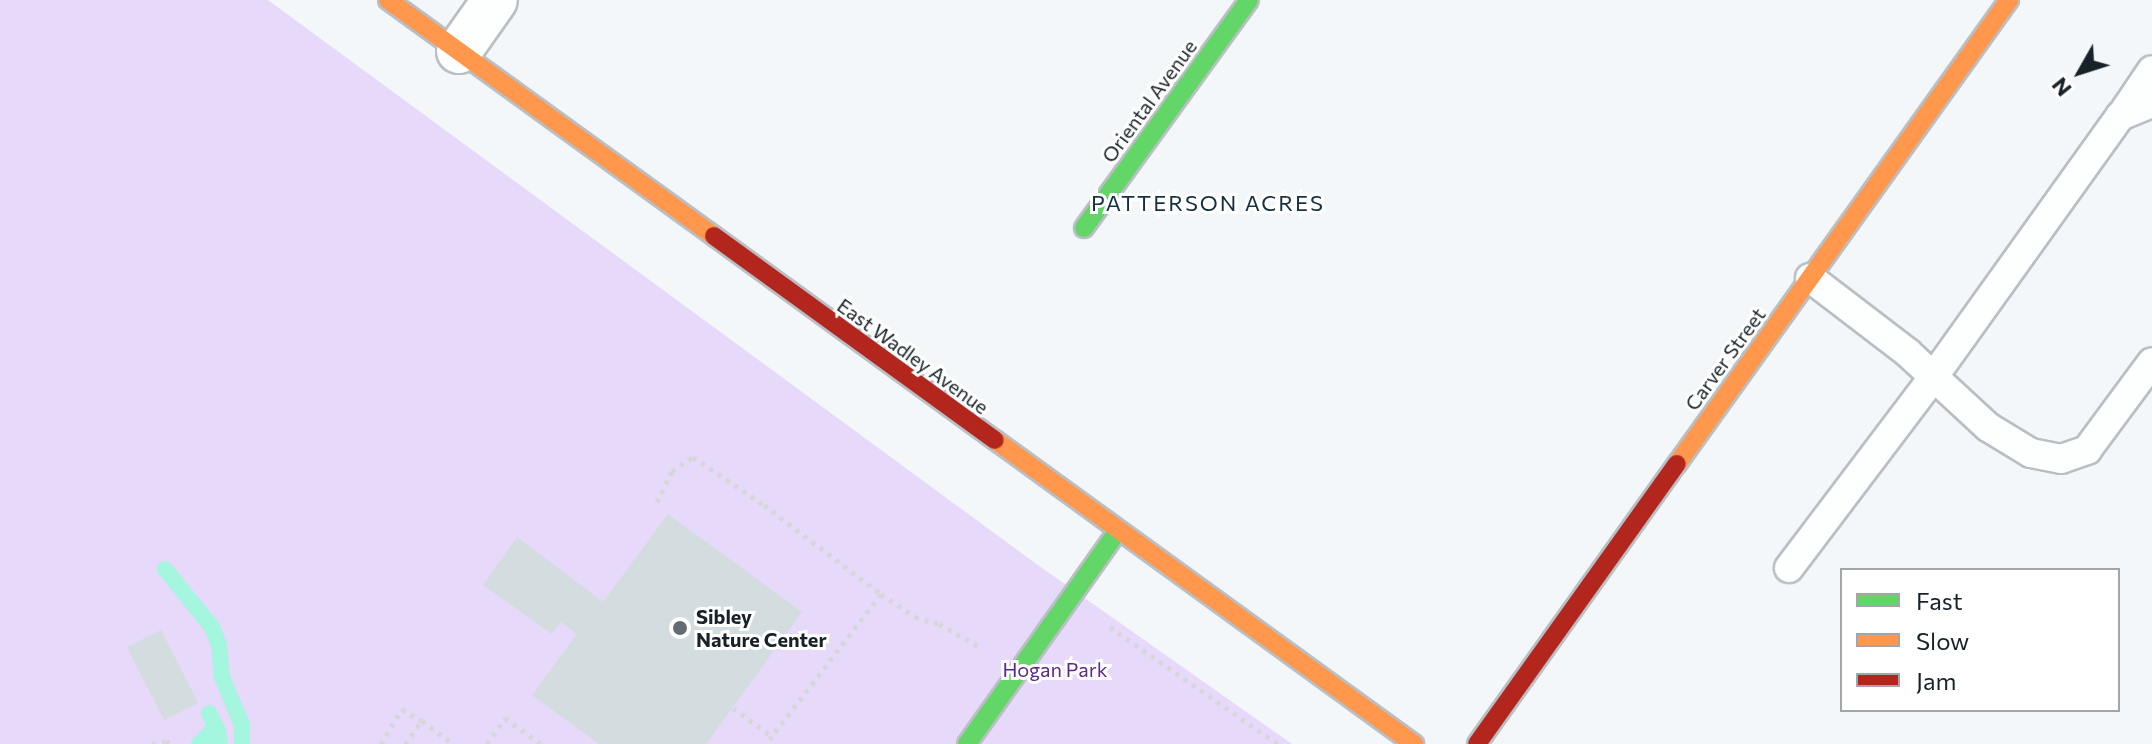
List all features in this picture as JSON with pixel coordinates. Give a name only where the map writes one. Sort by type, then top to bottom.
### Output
[{"type":"street","name":"East Wadley Avenue","points":[[388,0],[1117,532],[1414,744]]},
{"type":"street","points":[[459,51],[495,0]]},
{"type":"street","name":"Oriental Avenue","points":[[1084,228],[1249,0]]},
{"type":"street","name":"Carver Street","points":[[1477,744],[2009,0]]},
{"type":"street","points":[[967,744],[1117,532]]},
{"type":"lane","points":[[1789,568],[1934,376],[2152,70]]},
{"type":"lane","points":[[2120,116],[2152,103]]},
{"type":"lane","points":[[1810,278],[1934,376],[1988,427],[2031,453],[2061,459],[2087,450],[2152,362]]},
{"type":"path","points":[[657,502],[672,471],[693,457],[764,505],[915,617],[965,637],[990,654]]},
{"type":"path","points":[[767,744],[881,594]]},
{"type":"path","points":[[733,708],[772,736]]},
{"type":"path","points":[[381,744],[402,709],[454,744]]},
{"type":"path","points":[[487,744],[505,718],[541,744]]},
{"type":"path","points":[[405,744],[422,721]]},
{"type":"path","points":[[152,744],[166,741],[172,744]]},
{"type":"green space","name":"Sibley Nature Center","points":[[0,0],[268,0],[1035,563],[1292,744],[0,744]]},
{"type":"building","name":"Sibley Nature Center","points":[[668,514],[802,612],[706,744],[599,744],[532,695],[577,634],[561,622],[552,634],[483,585],[517,537],[603,602]]},
{"type":"building","points":[[161,630],[198,703],[164,720],[127,647]]},
{"type":"waterway","points":[[165,569],[212,627],[219,645],[222,677],[242,725],[242,744]]},
{"type":"waterway","points":[[209,713],[218,731]]},
{"type":"waterway","points":[[199,744],[213,730],[218,731],[220,744]]},
{"type":"traffic: fast","points":[[1084,228],[1249,0]]},
{"type":"traffic: fast","points":[[967,744],[1117,532]]},
{"type":"traffic: slow","points":[[388,0],[714,236]]},
{"type":"traffic: slow","points":[[1677,464],[2009,0]]},
{"type":"traffic: slow","points":[[995,440],[1414,744]]},
{"type":"traffic: jam","points":[[714,236],[995,440]]},
{"type":"traffic: jam","points":[[1477,744],[1677,464]]},
{"type":"place","name":"Sibley Nature Center","points":[[680,628]]},
{"type":"district","name":"PATTERSON ACRES","points":[[1208,203]]},
{"type":"park label","name":"Hogan Park","points":[[1055,669]]}]
